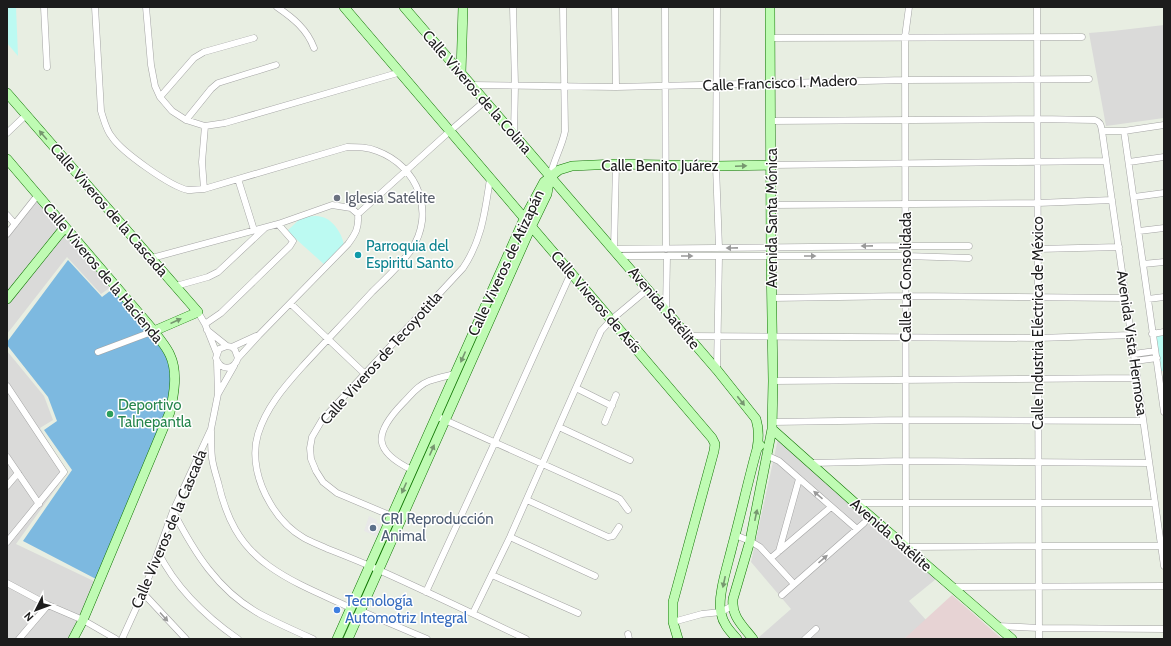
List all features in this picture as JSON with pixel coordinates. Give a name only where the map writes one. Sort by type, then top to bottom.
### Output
[{"type":"street","points":[[44,7],[47,68]]},
{"type":"street","points":[[95,7],[102,111],[106,125],[112,137],[125,152],[173,184],[188,190],[204,189],[347,148],[362,147],[377,150],[394,159],[406,170],[419,191],[423,203],[423,218],[420,232],[411,250],[398,266],[285,386],[267,412],[258,434],[256,463],[258,475],[270,504],[281,520],[305,539],[379,570],[526,639]]},
{"type":"street","points":[[146,7],[151,65],[155,86],[160,97],[172,111],[186,120],[205,126],[225,124],[401,72]]},
{"type":"street","points":[[277,7],[289,15],[304,29],[314,48]]},
{"type":"street","name":"Calle Viveros de Asís","points":[[344,7],[712,438],[715,444],[714,451],[673,602],[673,622],[678,639]]},
{"type":"street","points":[[461,73],[463,7]]},
{"type":"street","points":[[513,7],[515,85],[514,134]]},
{"type":"street","points":[[550,176],[552,167],[560,150],[565,131],[563,7]]},
{"type":"street","points":[[615,7],[616,87]]},
{"type":"street","points":[[665,7],[666,249]]},
{"type":"street","points":[[717,7],[716,166],[718,248]]},
{"type":"street","name":"Avenida Santa Mónica","points":[[770,7],[772,165],[772,426]]},
{"type":"street","name":"Calle La Consolidada","points":[[906,547],[905,37],[909,7]]},
{"type":"street","name":"Calle Industria Eléctrica de México","points":[[1037,7],[1039,639]]},
{"type":"street","name":"Calle Viveros de la Colina","points":[[407,8],[550,176]]},
{"type":"street","points":[[770,38],[1082,36]]},
{"type":"street","points":[[160,97],[194,58],[204,52],[254,38]]},
{"type":"street","points":[[186,120],[211,89],[218,83],[276,65]]},
{"type":"street","name":"Calle Francisco I. Madero","points":[[471,85],[616,87],[905,80],[1038,78],[1089,79]]},
{"type":"street","name":"Calle Viveros de la Cascada","points":[[7,92],[198,312],[217,354]]},
{"type":"street","points":[[358,214],[485,101]]},
{"type":"street","points":[[7,133],[26,115]]},
{"type":"street","points":[[771,121],[1038,119]]},
{"type":"street","name":"Avenida Vista Hermosa","points":[[1038,119],[1098,121],[1101,124],[1164,566]]},
{"type":"street","points":[[1102,131],[1124,131],[1164,125]]},
{"type":"street","points":[[204,189],[202,162],[205,126]]},
{"type":"street","points":[[1124,131],[1152,334],[1156,358],[1161,373],[1164,410]]},
{"type":"street","points":[[1129,162],[1164,157]]},
{"type":"street","name":"Calle Viveros de la Hacienda","points":[[7,159],[37,196],[154,331],[170,354],[173,364],[175,383],[170,412],[84,620],[73,639]]},
{"type":"street","points":[[772,165],[906,162],[1106,161]]},
{"type":"street","points":[[616,164],[617,253]]},
{"type":"street","name":"Calle Benito Juárez","points":[[550,176],[559,170],[572,166],[616,164],[665,166],[772,165]]},
{"type":"street","name":"Calle Viveros de Atizapán","points":[[337,639],[524,219],[540,186],[550,176]]},
{"type":"street","name":"Calle Viveros de Atizapán","points":[[348,639],[531,226],[547,194],[550,176]]},
{"type":"street","name":"Avenida Satélite","points":[[550,176],[717,370],[756,419],[759,438],[757,449]]},
{"type":"street","name":"Calle Viveros de Tecoyotitla","points":[[401,520],[337,493],[323,482],[316,472],[311,459],[310,448],[312,437],[322,420],[464,268],[470,259],[480,235],[490,178]]},
{"type":"street","points":[[238,179],[254,230]]},
{"type":"street","points":[[1134,197],[1164,193]]},
{"type":"street","points":[[7,234],[37,196]]},
{"type":"street","points":[[771,205],[1038,203],[1112,200]]},
{"type":"street","points":[[152,258],[265,228],[332,205],[351,208],[358,214],[359,224],[355,234],[348,244],[291,304],[259,335],[238,358],[234,366],[225,368],[220,366],[217,362],[217,354],[220,349],[259,335]]},
{"type":"street","points":[[7,215],[15,224]]},
{"type":"street","points":[[206,327],[290,246],[293,241],[278,224]]},
{"type":"street","points":[[7,299],[65,228]]},
{"type":"street","points":[[176,286],[208,277],[218,272],[265,228]]},
{"type":"street","points":[[1139,231],[1164,228]]},
{"type":"street","points":[[617,253],[667,256],[719,256],[771,252],[906,246],[969,246]]},
{"type":"street","points":[[1038,249],[1119,247]]},
{"type":"street","points":[[617,253],[666,249],[718,248],[771,252],[969,258]]},
{"type":"street","points":[[666,310],[667,256]]},
{"type":"street","points":[[717,370],[719,256]]},
{"type":"street","points":[[1143,264],[1164,262]]},
{"type":"street","points":[[426,592],[571,272]]},
{"type":"street","points":[[473,613],[527,500],[601,331],[611,320],[648,289]]},
{"type":"street","points":[[772,298],[906,296],[1126,298]]},
{"type":"street","points":[[1148,299],[1164,297]]},
{"type":"street","points":[[291,304],[365,374]]},
{"type":"street","points":[[98,352],[154,331],[198,312]]},
{"type":"street","name":"Calle Viveros de la Cascada","points":[[206,327],[229,347]]},
{"type":"street","points":[[1152,334],[1164,332]]},
{"type":"street","points":[[688,336],[1038,338],[1131,335]]},
{"type":"street","points":[[229,347],[238,354],[238,358]]},
{"type":"street","points":[[1134,354],[1156,351]]},
{"type":"street","points":[[1135,361],[1156,358]]},
{"type":"street","name":"Calle Viveros de la Cascada","points":[[122,639],[143,593],[174,512],[211,429],[218,394],[217,362]]},
{"type":"street","name":"Calle Viveros de la Cascada","points":[[218,394],[234,366]]},
{"type":"street","points":[[412,470],[398,463],[388,455],[382,445],[381,434],[387,421],[395,411],[420,386],[428,381],[455,374]]},
{"type":"street","points":[[773,381],[1137,378]]},
{"type":"street","points":[[7,386],[64,471],[7,542]]},
{"type":"street","points":[[576,388],[612,406]]},
{"type":"street","points":[[605,422],[616,395]]},
{"type":"street","points":[[436,416],[616,497],[620,499],[628,510]]},
{"type":"street","points":[[772,426],[906,420],[1039,422],[1143,421]]},
{"type":"street","points":[[737,639],[727,627],[721,612],[721,594],[757,449],[772,426]]},
{"type":"street","points":[[753,639],[735,616],[732,606],[750,541],[768,456],[772,426]]},
{"type":"street","name":"Avenida Satélite","points":[[772,426],[810,463],[855,503],[1012,639]]},
{"type":"street","points":[[559,427],[630,460]]},
{"type":"street","points":[[211,429],[212,460],[222,499],[229,519],[244,542],[254,554],[268,566],[286,577],[351,608]]},
{"type":"street","points":[[757,449],[761,449],[768,456],[779,461],[857,530]]},
{"type":"street","points":[[7,457],[39,504]]},
{"type":"street","points":[[810,463],[906,461],[1149,463]]},
{"type":"street","points":[[7,486],[18,473]]},
{"type":"street","points":[[780,551],[799,479]]},
{"type":"street","points":[[527,500],[608,537],[613,536],[619,526]]},
{"type":"street","points":[[855,503],[1155,503]]},
{"type":"street","points":[[771,558],[831,507]]},
{"type":"street","points":[[174,512],[201,560],[212,575],[226,589],[259,613],[312,639]]},
{"type":"street","points":[[782,595],[864,523]]},
{"type":"street","points":[[735,535],[760,547],[794,584]]},
{"type":"street","points":[[510,537],[595,576]]},
{"type":"street","points":[[906,547],[1161,546]]},
{"type":"street","points":[[158,552],[174,578],[196,605],[209,618],[238,639]]},
{"type":"street","points":[[729,561],[743,565]]},
{"type":"street","points":[[492,575],[578,612]]},
{"type":"street","points":[[7,592],[10,585],[48,606],[84,620],[116,639]]},
{"type":"street","points":[[951,587],[1162,585]]},
{"type":"street","points":[[143,593],[186,639]]},
{"type":"street","points":[[18,639],[48,606]]},
{"type":"street","points":[[673,622],[702,614],[721,612],[732,606]]},
{"type":"street","points":[[361,611],[427,639]]},
{"type":"street","points":[[998,626],[1039,628],[1164,629]]},
{"type":"street","points":[[805,639],[816,629]]},
{"type":"shaded area","points":[[7,7],[16,7],[18,56],[7,43]]},
{"type":"shaded area","points":[[1164,25],[1164,118],[1106,126],[1089,33]]},
{"type":"shaded area","points":[[38,199],[111,287],[101,294],[67,257],[7,334],[7,234]]},
{"type":"shaded area","points":[[317,216],[326,218],[334,224],[340,233],[344,247],[326,266],[287,231],[302,217]]},
{"type":"shaded area","name":"Deportivo Talnepantla","points":[[68,260],[102,297],[114,288],[169,355],[172,382],[168,408],[96,579],[23,541],[72,470],[44,430],[57,421],[48,397],[7,345],[7,342]]},
{"type":"shaded area","points":[[1164,334],[1164,371],[1161,371],[1155,335]]},
{"type":"shaded area","points":[[7,351],[44,396],[53,420],[40,428],[67,473],[16,544],[102,585],[72,639],[7,639]]},
{"type":"shaded area","points":[[778,439],[881,532],[936,579],[909,601],[926,620],[904,639],[760,639],[759,637],[791,609],[751,562]]},
{"type":"shaded area","name":"CRI Reproducción Animal","points":[[369,516],[377,520],[377,523],[383,525],[378,537],[364,531]]},
{"type":"shaded area","points":[[952,595],[1002,639],[904,639]]},
{"type":"place","name":"Iglesia Satélite","points":[[337,198]]},
{"type":"place","name":"Parroquia del Espiritu Santo","points":[[358,255]]},
{"type":"place","name":"Deportivo Talnepantla","points":[[110,414]]},
{"type":"place","name":"CRI Reproducción Animal","points":[[373,528]]},
{"type":"place","name":"Tecnología Automotriz Integral","points":[[337,610]]}]
